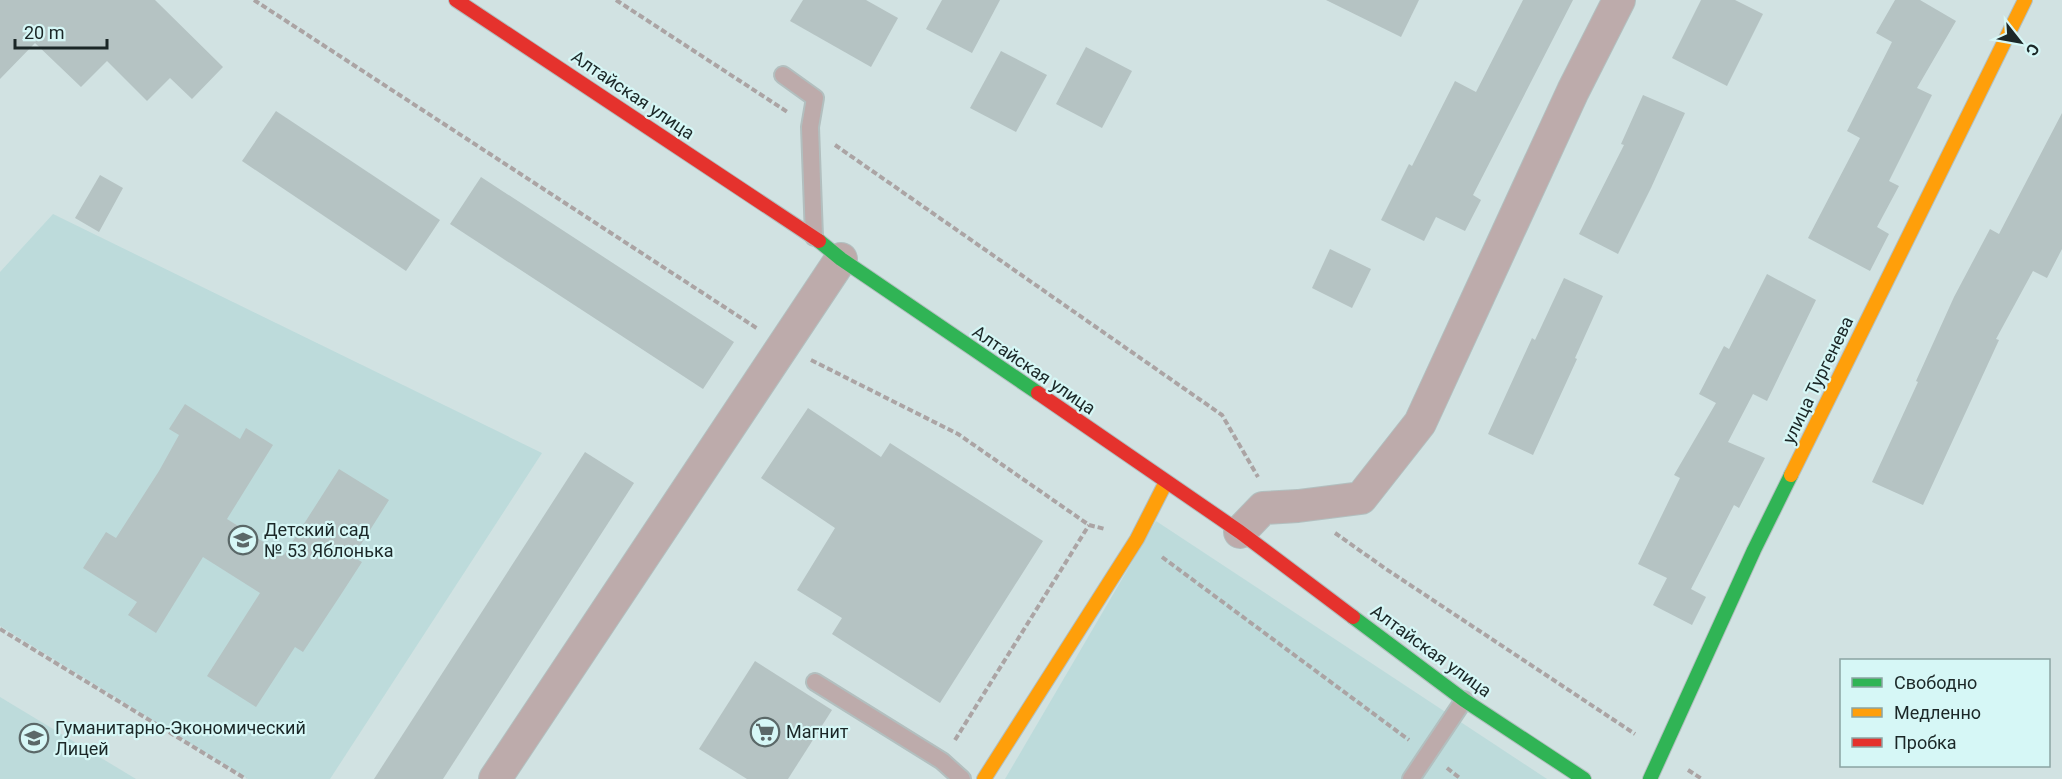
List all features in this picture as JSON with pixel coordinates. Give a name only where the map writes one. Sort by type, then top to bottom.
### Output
[{"type":"main road","name":"Алтайская улица","points":[[456,0],[814,237],[841,259],[1240,532],[1464,700],[1584,779]]},
{"type":"main road","name":"улица Тургенева","points":[[1650,779],[1754,550],[2025,0]]},
{"type":"main road","points":[[984,779],[1137,539],[1166,482]]},
{"type":"street","points":[[1240,532],[1263,508],[1361,498],[1419,423],[1573,91],[1619,0]]},
{"type":"street","points":[[495,779],[841,259]]},
{"type":"lane","points":[[783,75],[815,98],[810,127],[814,237]]},
{"type":"lane","points":[[815,682],[942,761],[962,779]]},
{"type":"lane","points":[[1411,779],[1464,700]]},
{"type":"path","points":[[254,0],[783,346],[958,434],[1089,525],[1137,539],[1461,779]]},
{"type":"path","points":[[616,0],[810,127],[1222,415],[1259,479]]},
{"type":"path","points":[[1298,506],[1386,569],[1702,779]]},
{"type":"path","points":[[942,761],[1089,525]]},
{"type":"path","points":[[0,629],[246,779]]},
{"type":"shaded area","name":"Детский сад № 53 Яблонька","points":[[53,214],[542,453],[330,779],[248,779],[0,626],[0,272]]},
{"type":"shaded area","points":[[1156,521],[1547,779],[1005,779]]},
{"type":"shaded area","name":"Гуманитарно-Экономический Лицей","points":[[0,697],[136,779],[0,779]]},
{"type":"building","points":[[0,0],[155,0],[223,67],[192,99],[170,78],[147,101],[107,61],[81,87],[35,43],[0,79]]},
{"type":"building","points":[[803,0],[866,0],[898,18],[871,67],[790,21]]},
{"type":"building","points":[[942,0],[1000,0],[972,53],[926,29]]},
{"type":"building","points":[[1326,0],[1419,0],[1401,37]]},
{"type":"building","points":[[1523,0],[1573,0],[1473,195],[1481,200],[1465,231],[1436,217],[1424,241],[1381,220],[1409,164],[1412,166],[1455,81],[1476,92]]},
{"type":"building","points":[[1701,0],[1735,0],[1763,14],[1727,86],[1672,58]]},
{"type":"building","points":[[1895,0],[1920,0],[1956,21],[1917,88],[1932,95],[1889,181],[1899,186],[1877,227],[1889,234],[1870,271],[1808,238],[1860,138],[1847,131],[1892,42],[1876,33]]},
{"type":"building","points":[[1086,47],[1132,71],[1102,128],[1056,104]]},
{"type":"building","points":[[1001,51],[1047,75],[1016,132],[970,108]]},
{"type":"building","points":[[1643,95],[1685,113],[1618,254],[1579,234],[1624,145],[1621,144]]},
{"type":"building","points":[[276,111],[440,220],[406,271],[242,161]]},
{"type":"building","points":[[2062,113],[2062,249],[2047,278],[2033,271],[1996,339],[1999,340],[1923,505],[1872,482],[1954,297],[1990,229],[1999,234]]},
{"type":"building","points":[[100,175],[123,188],[99,232],[75,218]]},
{"type":"building","points":[[481,177],[734,342],[703,389],[450,224]]},
{"type":"building","points":[[1330,249],[1371,269],[1352,308],[1312,288]]},
{"type":"building","points":[[1767,274],[1816,300],[1767,401],[1753,394],[1728,442],[1765,458],[1739,508],[1734,505],[1691,589],[1706,597],[1692,625],[1653,605],[1667,578],[1638,564],[1680,478],[1674,475],[1716,403],[1699,394],[1724,346],[1729,349]]},
{"type":"building","points":[[1564,278],[1603,296],[1533,455],[1488,434],[1532,338],[1535,340]]},
{"type":"building","points":[[185,404],[240,439],[246,428],[273,445],[227,519],[284,555],[339,469],[389,500],[353,557],[362,562],[303,652],[295,647],[256,707],[207,676],[260,593],[203,557],[156,633],[128,615],[137,602],[83,568],[106,532],[116,538],[159,471],[179,435],[169,429]]},
{"type":"building","points":[[808,408],[881,457],[890,443],[1043,541],[940,703],[832,634],[842,618],[797,590],[835,528],[761,478]]},
{"type":"building","points":[[585,452],[634,483],[443,779],[374,779]]},
{"type":"building","points":[[755,661],[832,710],[788,779],[747,779],[699,749]]},
{"type":"traffic: fast","points":[[819,241],[841,259],[1038,393]]},
{"type":"traffic: fast","points":[[1650,779],[1754,550],[1791,475]]},
{"type":"traffic: fast","points":[[1353,617],[1464,700],[1584,779]]},
{"type":"traffic: slow","points":[[1791,475],[2025,0]]},
{"type":"traffic: slow","points":[[984,779],[1137,539],[1166,482]]},
{"type":"traffic: jam","points":[[456,0],[819,241]]},
{"type":"traffic: jam","points":[[1038,393],[1240,532],[1353,617]]},
{"type":"place","name":"Детский сад № 53 Яблонька","points":[[243,540]]},
{"type":"place","name":"Магнит","points":[[765,732]]},
{"type":"place","name":"Гуманитарно-Экономический Лицей","points":[[34,738]]}]
